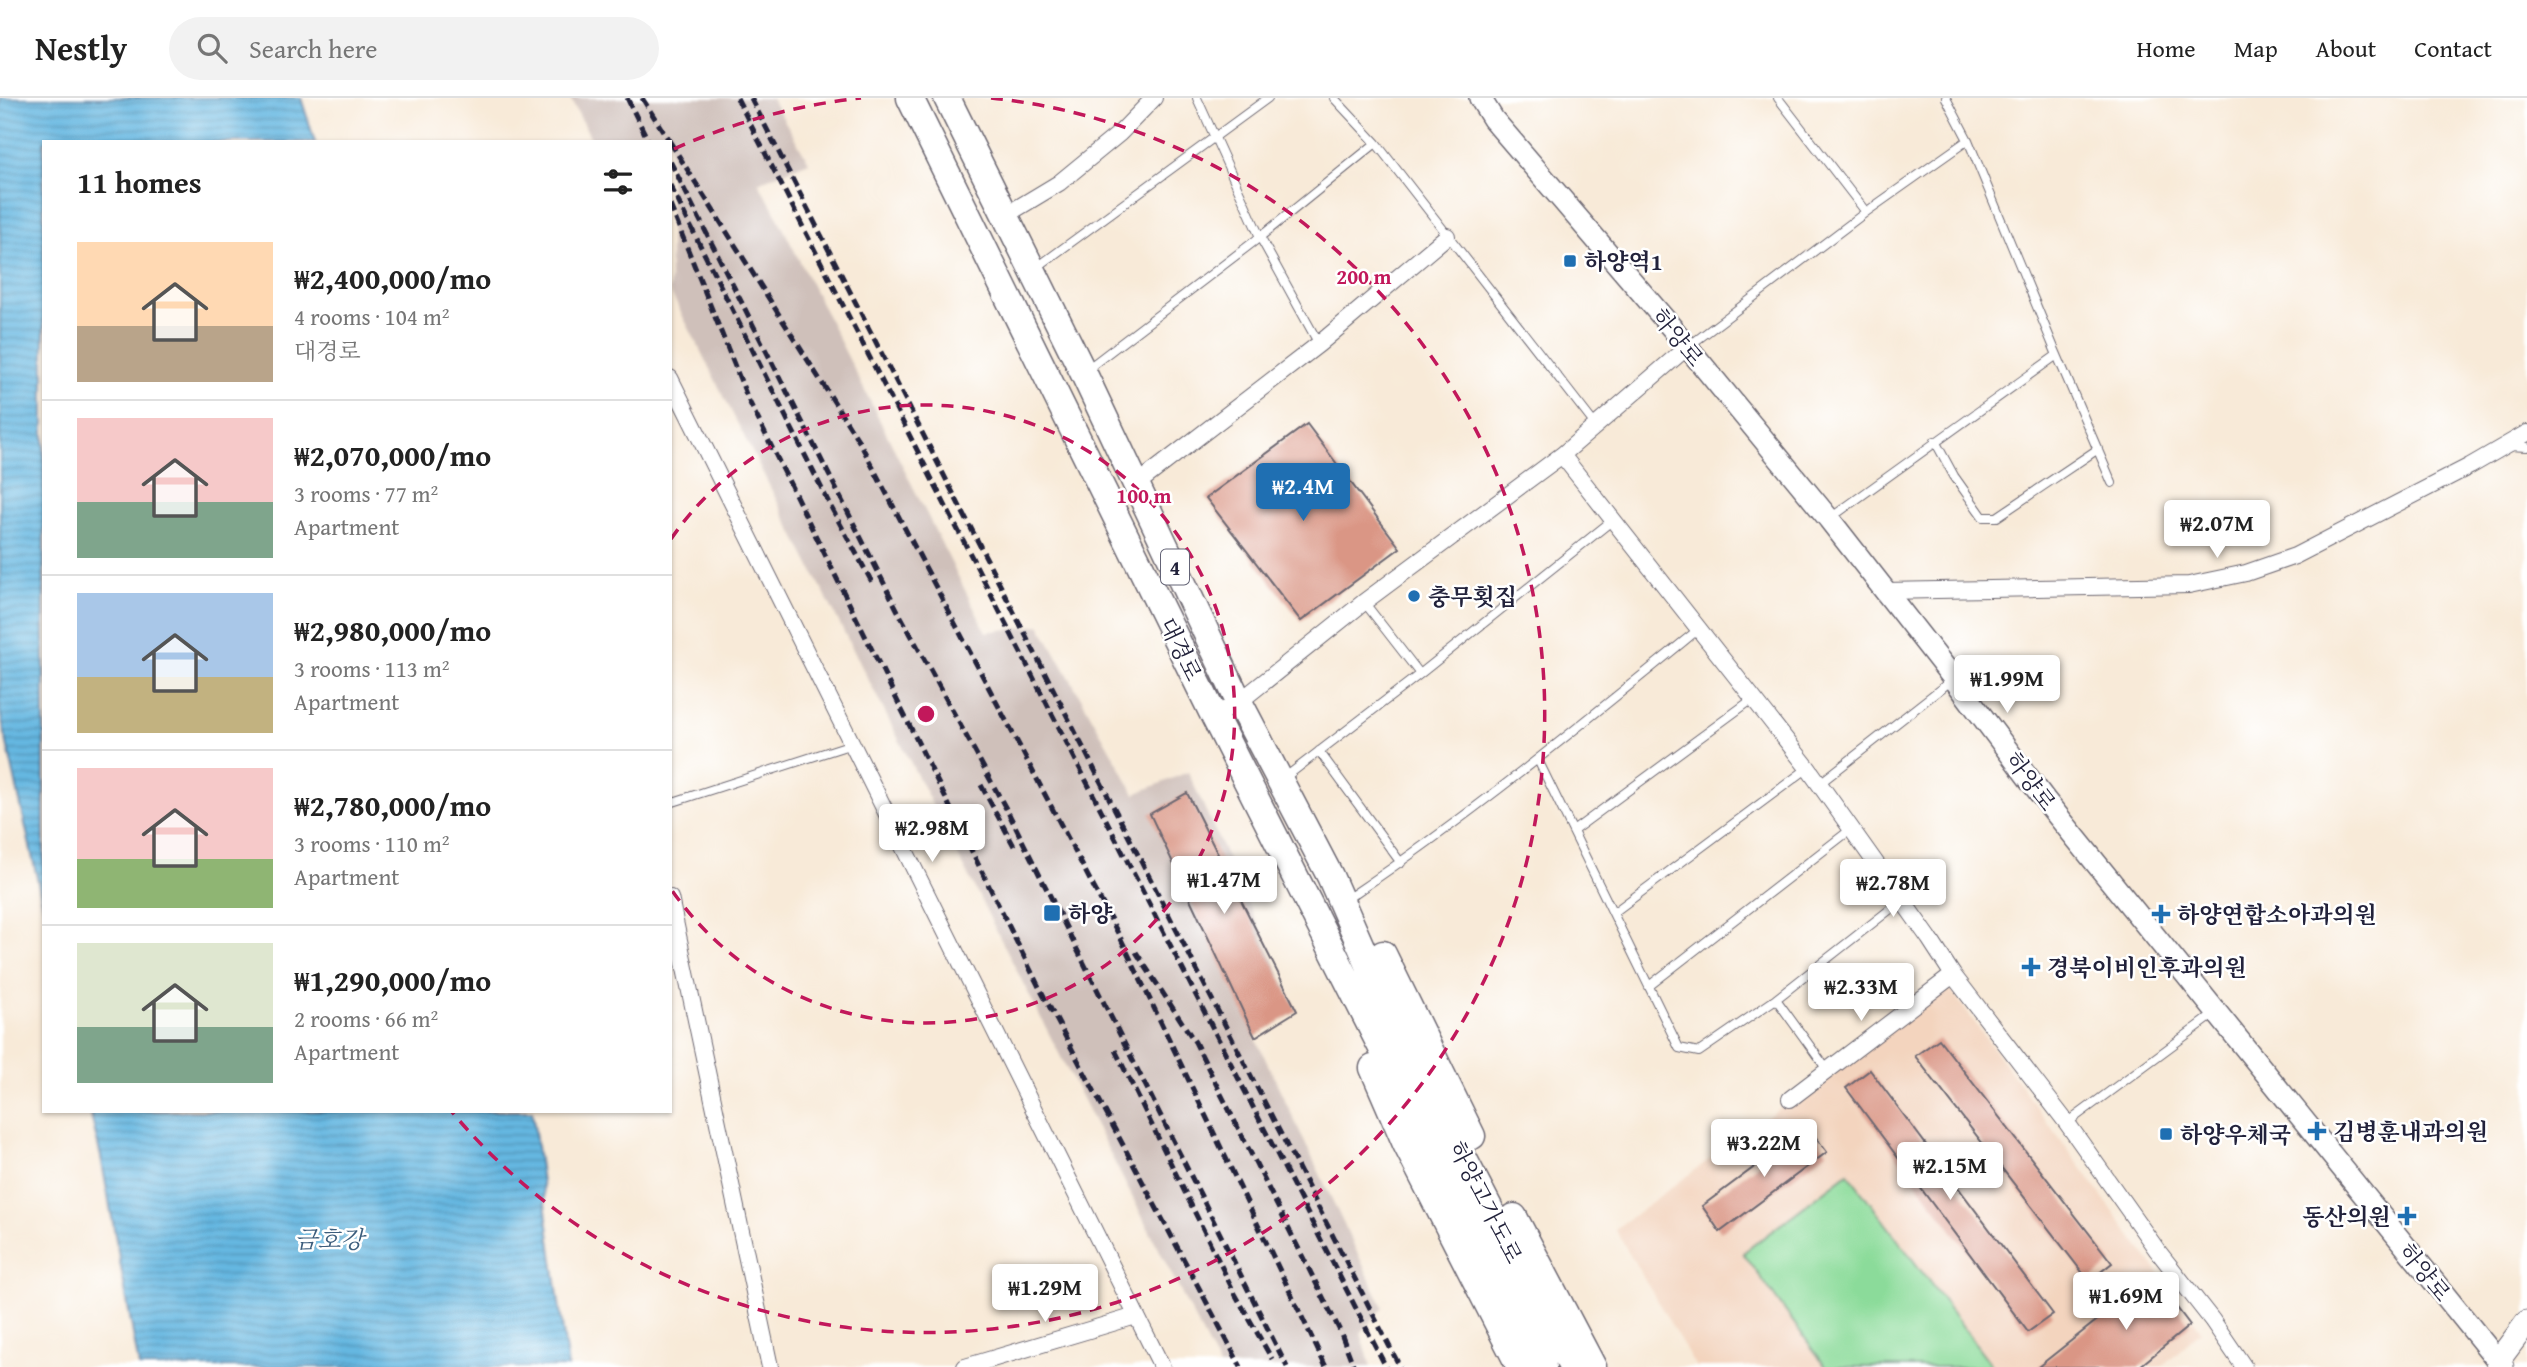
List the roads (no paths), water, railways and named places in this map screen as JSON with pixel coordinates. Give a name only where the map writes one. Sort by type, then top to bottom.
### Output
[{"type":"main road","name":"대경로","points":[[911,98],[1340,967],[1391,1043]]},
{"type":"main road","name":"대경로","points":[[947,98],[1083,372],[1239,702],[1330,876],[1391,1043]]},
{"type":"main road","points":[[1330,876],[1351,896],[1367,922],[1465,1124],[1593,1367]]},
{"type":"main road","points":[[1340,967],[1354,1024],[1406,1144],[1520,1367]]},
{"type":"main road","name":"하양고가도로","points":[[1391,1043],[1544,1367]]},
{"type":"main road","name":"하양고가도로","points":[[1391,1043],[1572,1367]]},
{"type":"main road","points":[[2500,1364],[2527,1322]]},
{"type":"street","points":[[1006,215],[1059,183],[1120,133],[1154,98]]},
{"type":"street","name":"하양로","points":[[1480,98],[1493,119],[1672,328],[1829,519],[2031,783],[2500,1364]]},
{"type":"street","points":[[1137,484],[1318,344],[1447,236]]},
{"type":"street","points":[[1214,716],[1239,702],[1364,602],[1562,456],[1686,348]]},
{"type":"street","points":[[672,381],[1162,1367]]},
{"type":"street","points":[[1885,591],[2189,585],[2246,573],[2295,556],[2470,466],[2527,433]]},
{"type":"street","points":[[1562,456],[1808,768],[1953,975],[2067,1123],[2244,1367]]},
{"type":"street","points":[[672,907],[770,1367]]},
{"type":"street","points":[[1790,1099],[1953,975]]},
{"type":"street","points":[[965,1367],[1136,1316]]},
{"type":"lane","points":[[1196,98],[1260,237],[1318,344]]},
{"type":"lane","points":[[1031,271],[1268,98]]},
{"type":"lane","points":[[1334,98],[1376,143],[1596,426]]},
{"type":"lane","points":[[1777,98],[1866,212]]},
{"type":"lane","points":[[1946,98],[1968,140],[2112,483]]},
{"type":"lane","points":[[1686,348],[1866,212],[1968,140]]},
{"type":"lane","points":[[1083,372],[1260,237],[1376,143]]},
{"type":"lane","points":[[1829,519],[2057,355]]},
{"type":"lane","points":[[1935,441],[1954,476],[1983,517],[1997,517],[2098,449]]},
{"type":"lane","points":[[2505,446],[2527,447]]},
{"type":"lane","points":[[1281,781],[1614,519]]},
{"type":"lane","points":[[1364,602],[1420,674]]},
{"type":"lane","points":[[1351,896],[1401,863],[1538,760],[1700,628]]},
{"type":"lane","points":[[1818,785],[1954,679]]},
{"type":"lane","points":[[1573,831],[1754,698]]},
{"type":"lane","points":[[672,802],[852,744]]},
{"type":"lane","points":[[1318,751],[1401,863]]},
{"type":"lane","points":[[1538,760],[1679,1048],[1699,1052],[1776,999],[1902,900]]},
{"type":"lane","points":[[1612,912],[1808,768]]},
{"type":"lane","points":[[1649,986],[1850,830]]},
{"type":"lane","points":[[1776,999],[1828,1071]]},
{"type":"lane","points":[[2067,1123],[2216,1013]]},
{"type":"water","points":[[0,98],[301,98],[314,140],[42,140],[42,900],[0,712]]},
{"type":"water","name":"금호강","points":[[90,1113],[532,1113],[568,1367],[139,1367]]},
{"type":"railway","points":[[627,98],[648,140]]},
{"type":"railway","points":[[642,98],[669,140]]},
{"type":"railway","points":[[737,98],[1386,1367]]},
{"type":"railway","points":[[751,98],[1400,1367]]},
{"type":"railway","points":[[672,145],[860,443],[1121,939],[1326,1367]]},
{"type":"railway","points":[[672,165],[898,611],[1010,816],[1287,1367]]},
{"type":"railway","points":[[672,189],[832,509],[873,584]]},
{"type":"railway","points":[[672,210],[748,399],[1038,985],[1241,1367]]},
{"type":"railway","points":[[981,785],[1014,846]]},
{"type":"railway","points":[[1136,952],[1195,1042],[1340,1331],[1354,1367]]},
{"type":"railway","points":[[1115,1050],[1234,1292],[1272,1359]]},
{"type":"place","name":"하양역1","points":[[1570,261]]},
{"type":"place","name":"충무횟집","points":[[1414,596]]},
{"type":"place","name":"하양","points":[[1052,913]]},
{"type":"place","name":"하양연합소아과의원","points":[[2161,914]]},
{"type":"place","name":"경북이비인후과의원","points":[[2031,967]]},
{"type":"place","name":"김병훈내과의원","points":[[2317,1131]]},
{"type":"place","name":"하양우체국","points":[[2166,1134]]},
{"type":"place","name":"동산의원","points":[[2407,1216]]}]
